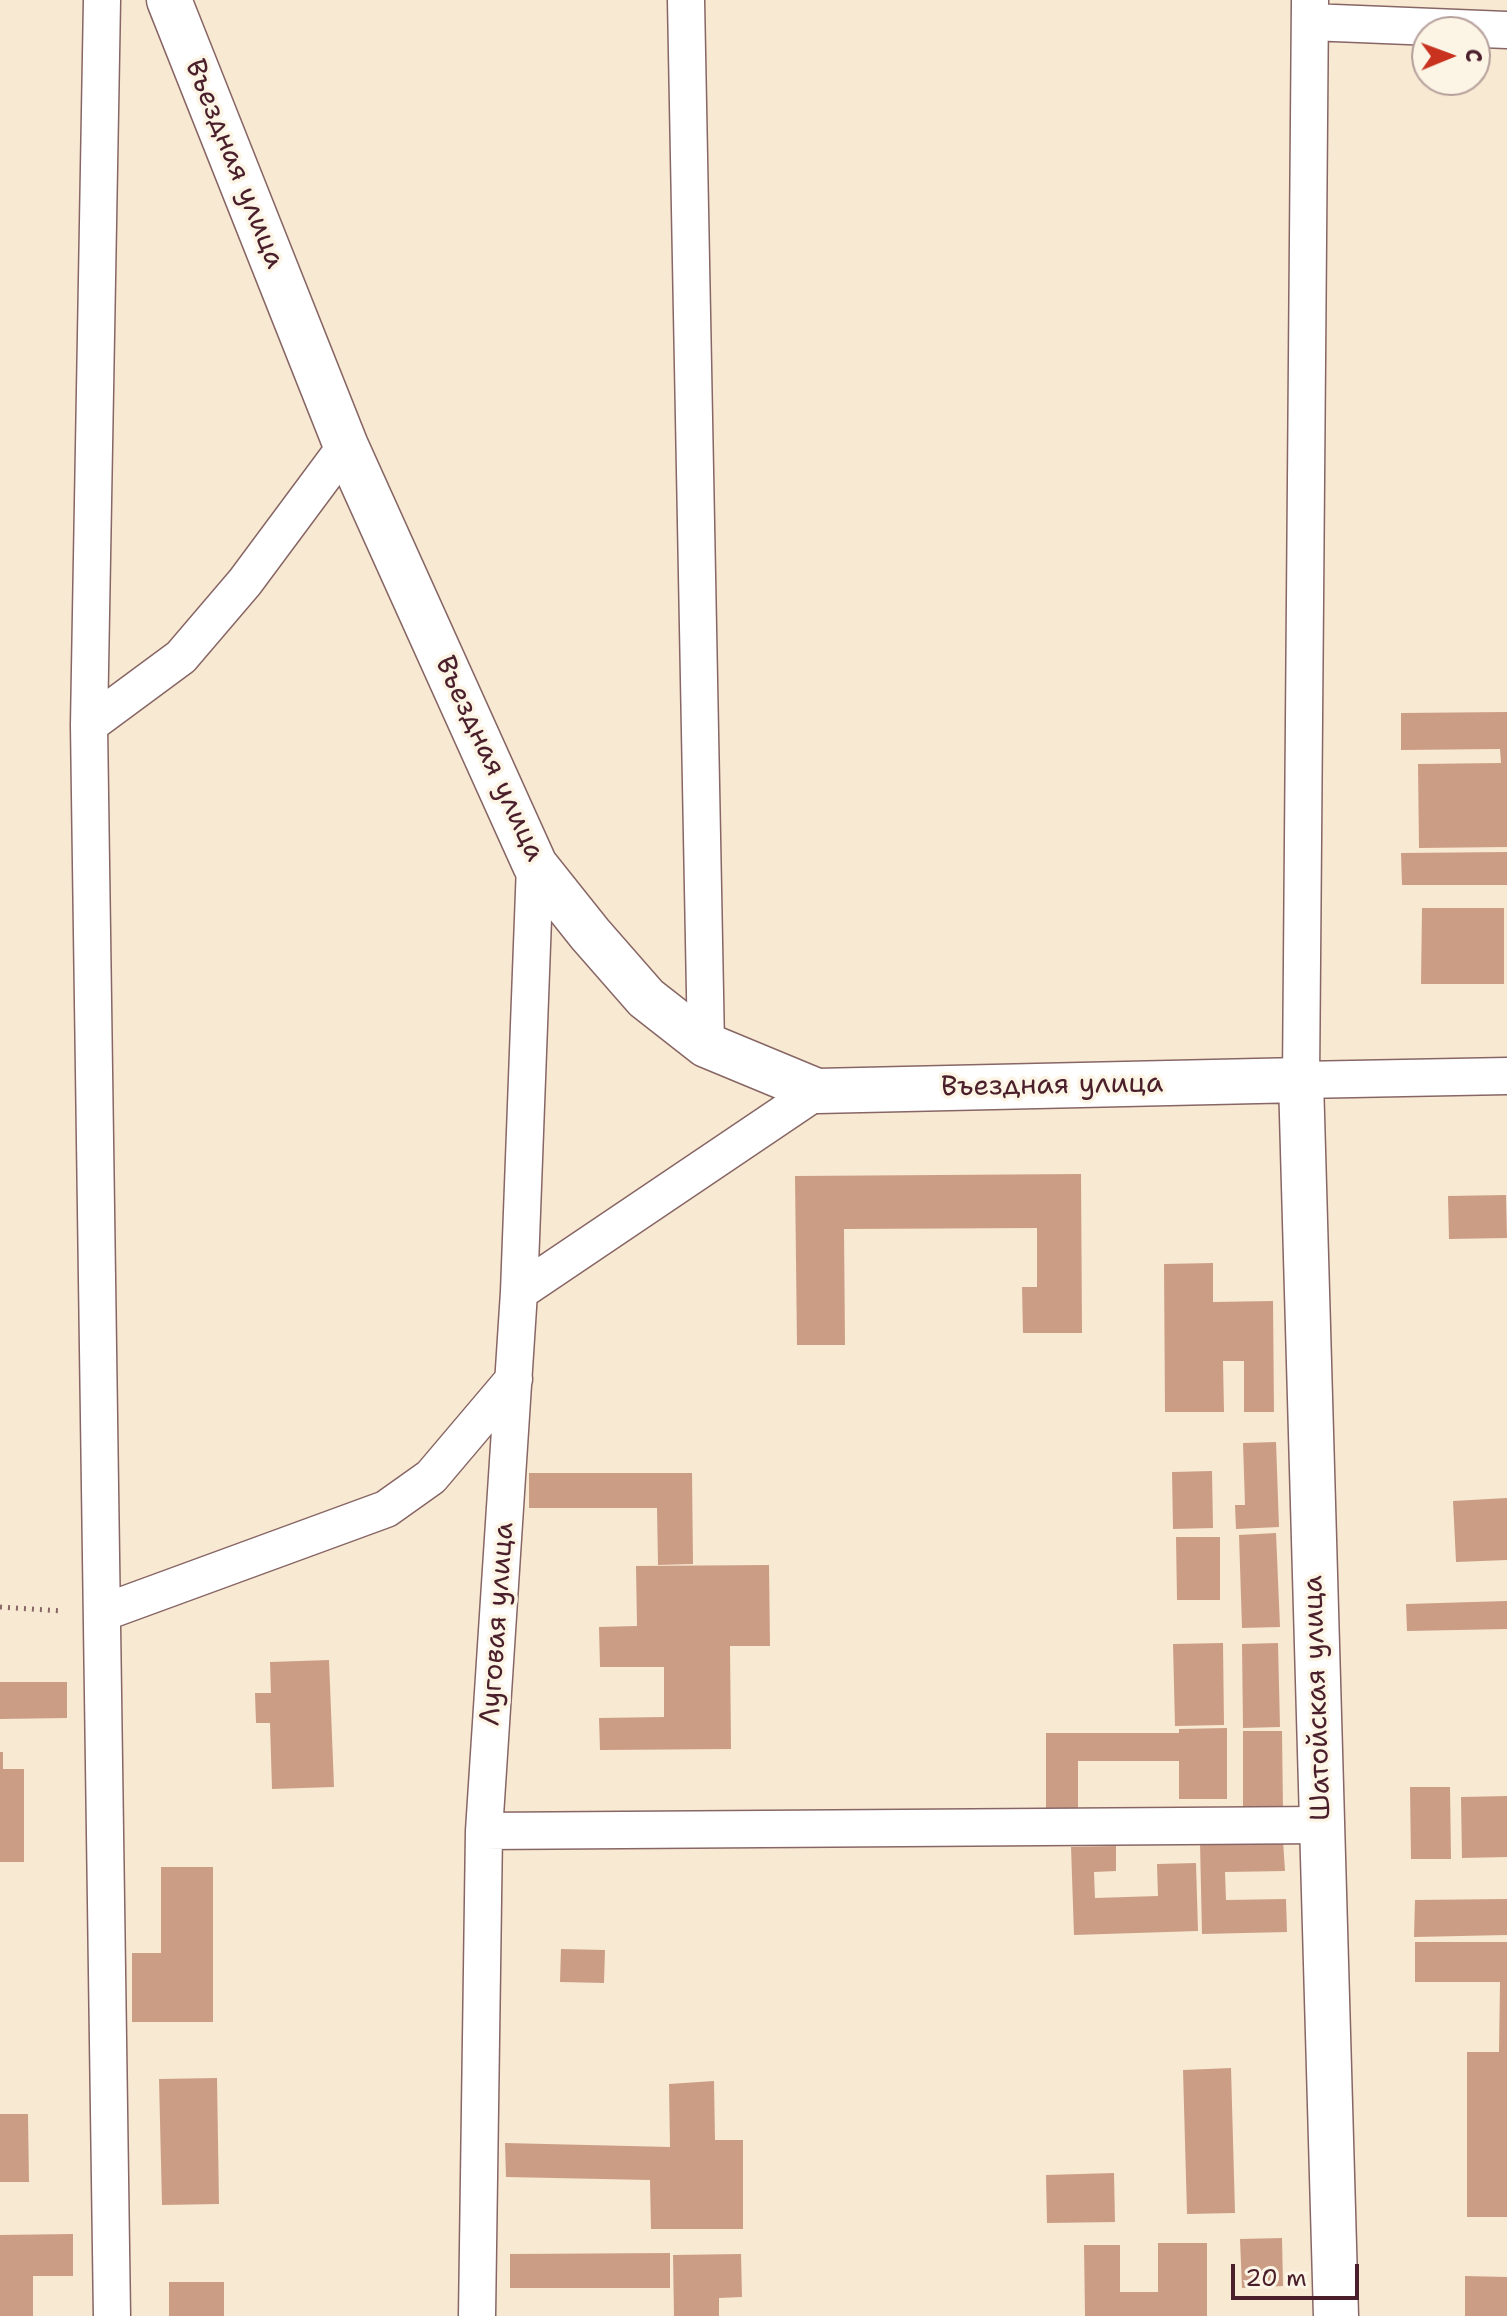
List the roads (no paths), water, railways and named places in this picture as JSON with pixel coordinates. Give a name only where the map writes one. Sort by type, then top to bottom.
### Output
[{"type":"street","points":[[102,0],[89,725],[112,2316]]},
{"type":"street","name":"Въездная улица","points":[[169,0],[346,446],[535,865],[646,998],[706,1045],[817,1091],[1301,1080]]},
{"type":"street","points":[[686,0],[706,1045]]},
{"type":"street","points":[[1507,30],[1310,11],[1301,1080],[1507,1076]]},
{"type":"street","points":[[89,725],[181,657],[245,582],[346,446]]},
{"type":"street","name":"Луговая улица","points":[[477,2316],[484,1831],[519,1292],[535,865]]},
{"type":"street","name":"Шатойская улица","points":[[1301,1080],[1336,2316]]},
{"type":"street","points":[[519,1292],[817,1091]]},
{"type":"street","points":[[102,1613],[386,1509],[431,1477],[514,1379]]},
{"type":"street","points":[[484,1831],[1322,1825]]}]
